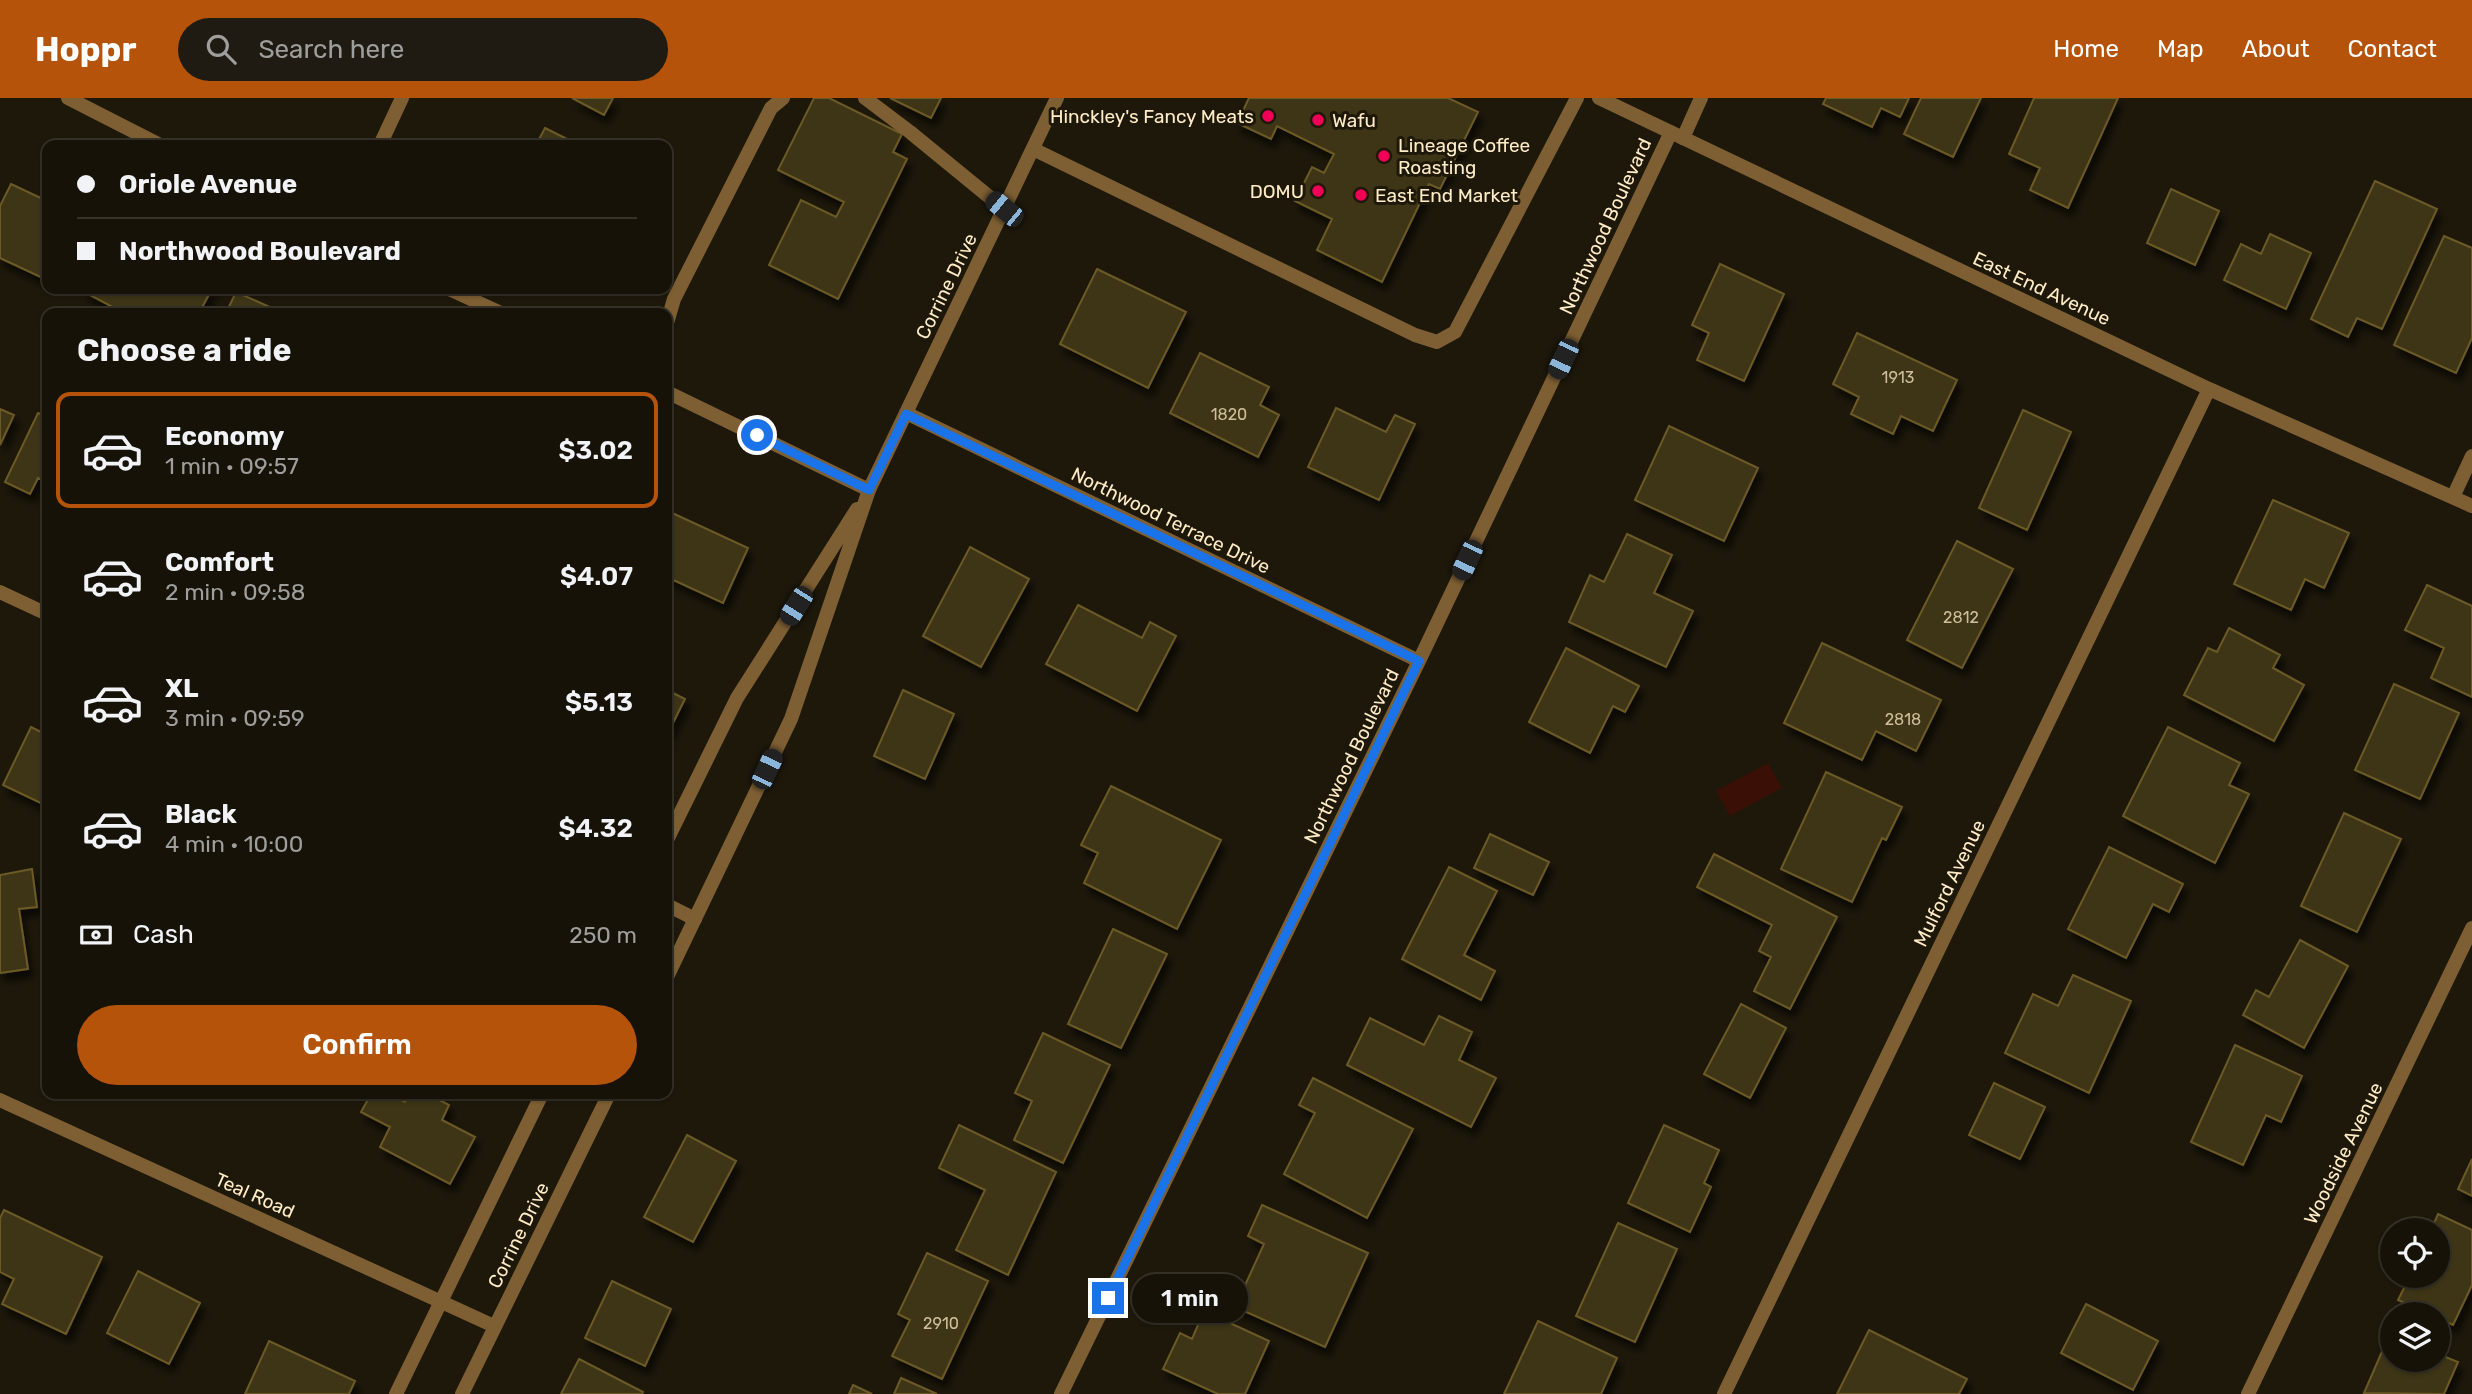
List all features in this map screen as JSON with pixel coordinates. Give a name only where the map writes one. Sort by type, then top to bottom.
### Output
[{"type":"street","points":[[68,98],[150,140]]},
{"type":"street","points":[[382,140],[402,98]]},
{"type":"street","points":[[671,308],[771,108],[783,98]]},
{"type":"street","points":[[865,98],[1004,209]]},
{"type":"street","name":"Corrine Drive","points":[[672,830],[737,698],[869,490],[1057,98]]},
{"type":"street","points":[[1033,149],[1415,335],[1437,342],[1455,332],[1577,98]]},
{"type":"street","name":"East End Avenue","points":[[1599,98],[2209,389],[2472,506]]},
{"type":"street","name":"Northwood Boulevard","points":[[1061,1394],[1677,135],[1701,98]]},
{"type":"street","points":[[460,294],[490,308]]},
{"type":"street","name":"Mulford Avenue","points":[[1724,1394],[2209,389]]},
{"type":"street","points":[[672,393],[869,490]]},
{"type":"street","name":"Northwood Terrace Drive","points":[[906,414],[1419,661]]},
{"type":"street","points":[[2453,497],[2472,456]]},
{"type":"street","name":"Corrine Drive","points":[[672,967],[791,719],[869,490]]},
{"type":"street","points":[[0,592],[42,612]]},
{"type":"street","points":[[672,908],[695,919]]},
{"type":"street","name":"Woodside Avenue","points":[[2248,1394],[2472,928]]},
{"type":"street","name":"Corrine Drive","points":[[396,1394],[540,1099]]},
{"type":"street","name":"Corrine Drive","points":[[462,1394],[607,1099]]},
{"type":"street","name":"Teal Road","points":[[0,1100],[494,1326]]},
{"type":"shaded area","points":[[1768,763],[1782,788],[1730,816],[1716,791]]},
{"type":"building","points":[[572,98],[613,98],[604,115]]},
{"type":"building","points":[[814,98],[829,98],[902,134],[893,152],[907,159],[838,299],[769,265],[801,200],[836,217],[844,202],[778,170]]},
{"type":"building","points":[[890,98],[941,98],[931,118]]},
{"type":"building","name":"East End Market","points":[[1249,98],[1448,98],[1478,112],[1440,189],[1429,184],[1382,282],[1317,250],[1332,219],[1295,201],[1312,167],[1324,173],[1334,154],[1277,126],[1271,139],[1237,123]]},
{"type":"building","points":[[1826,98],[1909,98],[1900,117],[1881,108],[1872,127],[1823,104]]},
{"type":"building","points":[[1921,98],[1981,98],[1953,157],[1904,134]]},
{"type":"building","points":[[2034,98],[2118,98],[2068,208],[2030,190],[2040,168],[2009,154]]},
{"type":"building","points":[[545,128],[569,140],[539,140]]},
{"type":"building","points":[[2375,181],[2437,209],[2382,329],[2357,318],[2348,337],[2311,319]]},
{"type":"building","points":[[11,184],[42,199],[42,278],[0,258],[0,206]]},
{"type":"building","points":[[2171,189],[2219,211],[2195,265],[2147,243]]},
{"type":"building","points":[[2270,234],[2311,253],[2286,309],[2224,280],[2241,244],[2261,254]]},
{"type":"building","points":[[2444,236],[2472,248],[2472,338],[2456,373],[2394,345]]},
{"type":"building","points":[[1720,264],[1784,294],[1744,381],[1697,360],[1709,333],[1692,325]]},
{"type":"building","points":[[1097,269],[1186,312],[1148,388],[1060,344]]},
{"type":"building","points":[[88,294],[209,294],[202,308],[114,308]]},
{"type":"building","points":[[235,294],[240,294],[272,308],[228,308]]},
{"type":"building","points":[[1857,333],[1957,380],[1933,431],[1901,416],[1893,434],[1851,414],[1859,397],[1833,384]]},
{"type":"building","points":[[1200,353],[1269,387],[1260,405],[1279,415],[1258,457],[1170,413]]},
{"type":"building","points":[[1336,408],[1386,432],[1395,415],[1415,424],[1379,500],[1308,467]]},
{"type":"building","points":[[0,409],[14,415],[0,445]]},
{"type":"building","points":[[2023,410],[2071,432],[2027,530],[1979,508]]},
{"type":"building","points":[[38,413],[42,415],[42,480],[38,478],[30,494],[5,482]]},
{"type":"building","points":[[1669,426],[1758,468],[1724,541],[1635,500]]},
{"type":"building","points":[[2273,500],[2349,533],[2324,588],[2305,579],[2291,610],[2234,584]]},
{"type":"building","points":[[672,513],[748,548],[723,603],[672,579]]},
{"type":"building","points":[[1627,534],[1672,555],[1654,593],[1693,611],[1666,667],[1569,622],[1590,575],[1604,582]]},
{"type":"building","points":[[1957,541],[2013,569],[1962,668],[1907,640]]},
{"type":"building","points":[[970,547],[1029,579],[981,667],[923,636]]},
{"type":"building","points":[[2427,585],[2472,606],[2472,697],[2431,678],[2444,648],[2405,630]]},
{"type":"building","points":[[1078,605],[1142,638],[1150,622],[1176,636],[1137,711],[1046,664]]},
{"type":"building","points":[[2229,628],[2280,655],[2273,668],[2304,685],[2274,741],[2184,695],[2208,648],[2217,652]]},
{"type":"building","points":[[1822,643],[1941,700],[1916,751],[1876,731],[1862,760],[1784,723]]},
{"type":"building","points":[[1566,648],[1639,686],[1625,712],[1613,706],[1590,753],[1529,722]]},
{"type":"building","points":[[2394,684],[2459,713],[2420,799],[2355,770]]},
{"type":"building","points":[[903,690],[954,714],[925,779],[874,756]]},
{"type":"building","points":[[672,692],[685,699],[672,725]]},
{"type":"building","points":[[31,727],[42,732],[42,804],[3,785]]},
{"type":"building","points":[[2168,727],[2240,763],[2229,785],[2249,794],[2215,863],[2123,816]]},
{"type":"building","points":[[1826,772],[1902,807],[1886,840],[1882,838],[1852,902],[1781,869]]},
{"type":"building","points":[[1111,786],[1221,840],[1177,929],[1084,883],[1098,853],[1081,845]]},
{"type":"building","points":[[2344,813],[2401,839],[2357,932],[2301,906]]},
{"type":"building","points":[[1490,834],[1549,862],[1533,895],[1474,868]]},
{"type":"building","points":[[2109,847],[2183,884],[2169,912],[2153,904],[2126,958],[2068,929]]},
{"type":"building","points":[[1714,854],[1837,917],[1790,1009],[1754,991],[1771,957],[1759,951],[1772,925],[1697,887]]},
{"type":"building","points":[[1449,867],[1497,891],[1464,955],[1495,971],[1481,1000],[1402,959]]},
{"type":"building","points":[[32,869],[37,907],[19,909],[28,969],[0,973],[0,875]]},
{"type":"building","points":[[1113,929],[1167,954],[1121,1048],[1068,1024]]},
{"type":"building","points":[[2300,940],[2348,966],[2304,1048],[2243,1015],[2256,990],[2269,997]]},
{"type":"building","points":[[2073,975],[2131,1001],[2089,1093],[2005,1053],[2033,994],[2058,1006]]},
{"type":"building","points":[[1741,1004],[1786,1028],[1750,1098],[1704,1074]]},
{"type":"building","points":[[1439,1016],[1472,1032],[1459,1060],[1496,1078],[1471,1127],[1347,1065],[1370,1018],[1424,1045]]},
{"type":"building","points":[[1043,1033],[1110,1065],[1063,1163],[1014,1140],[1032,1101],[1015,1093]]},
{"type":"building","points":[[2235,1045],[2302,1076],[2281,1122],[2266,1115],[2243,1165],[2191,1142]]},
{"type":"building","points":[[1313,1078],[1413,1129],[1367,1218],[1284,1174],[1315,1113],[1299,1105]]},
{"type":"building","points":[[1994,1083],[2045,1107],[2020,1159],[1969,1135]]},
{"type":"building","points":[[368,1099],[399,1099],[405,1102],[406,1099],[438,1099],[449,1105],[442,1120],[475,1137],[450,1184],[380,1147],[390,1127],[361,1112]]},
{"type":"building","points":[[959,1125],[1056,1172],[1008,1275],[956,1250],[985,1190],[939,1168]]},
{"type":"building","points":[[1664,1125],[1719,1150],[1704,1183],[1711,1187],[1690,1232],[1628,1203]]},
{"type":"building","points":[[687,1135],[736,1161],[693,1242],[644,1217]]},
{"type":"building","points":[[2472,1159],[2472,1196],[2458,1189]]},
{"type":"building","points":[[1262,1205],[1368,1253],[1325,1347],[1235,1307],[1264,1244],[1248,1236]]},
{"type":"building","points":[[4,1210],[102,1257],[66,1334],[2,1304],[14,1279],[0,1272],[0,1218]]},
{"type":"building","points":[[2450,1220],[2472,1230],[2472,1285],[2453,1325],[2450,1324],[2450,1302],[2398,1300],[2404,1288],[2450,1288]]},
{"type":"building","points":[[1618,1223],[1677,1249],[1635,1342],[1576,1316]]},
{"type":"building","points":[[927,1253],[988,1281],[942,1379],[892,1356],[910,1320],[898,1314]]},
{"type":"building","points":[[138,1271],[200,1303],[169,1364],[107,1333]]},
{"type":"building","points":[[612,1281],[671,1309],[645,1366],[585,1338]]},
{"type":"building","points":[[2086,1304],[2158,1341],[2133,1390],[2061,1353]]},
{"type":"building","points":[[1204,1311],[1269,1341],[1245,1394],[1218,1394],[1163,1369],[1180,1333],[1192,1339]]},
{"type":"building","points":[[1538,1321],[1617,1358],[1601,1394],[1504,1394]]},
{"type":"building","points":[[1869,1330],[1967,1379],[1959,1394],[1837,1394]]},
{"type":"building","points":[[269,1341],[355,1381],[349,1394],[245,1394]]},
{"type":"building","points":[[2380,1356],[2380,1372],[2450,1372],[2450,1359],[2458,1362],[2444,1394],[2364,1393]]},
{"type":"building","points":[[579,1359],[643,1392],[642,1394],[561,1394]]},
{"type":"building","points":[[901,1378],[937,1394],[894,1394]]},
{"type":"building","points":[[853,1385],[872,1394],[849,1394]]},
{"type":"place","name":"Hinckley's Fancy Meats","points":[[1268,116]]},
{"type":"place","name":"Wafu","points":[[1318,120]]},
{"type":"place","name":"Lineage Coffee Roasting","points":[[1384,156]]},
{"type":"place","name":"DOMU","points":[[1318,191]]},
{"type":"place","name":"East End Market","points":[[1361,195]]},
{"type":"route","points":[[757,435],[869,490],[906,414],[1419,661],[1108,1298]]}]
